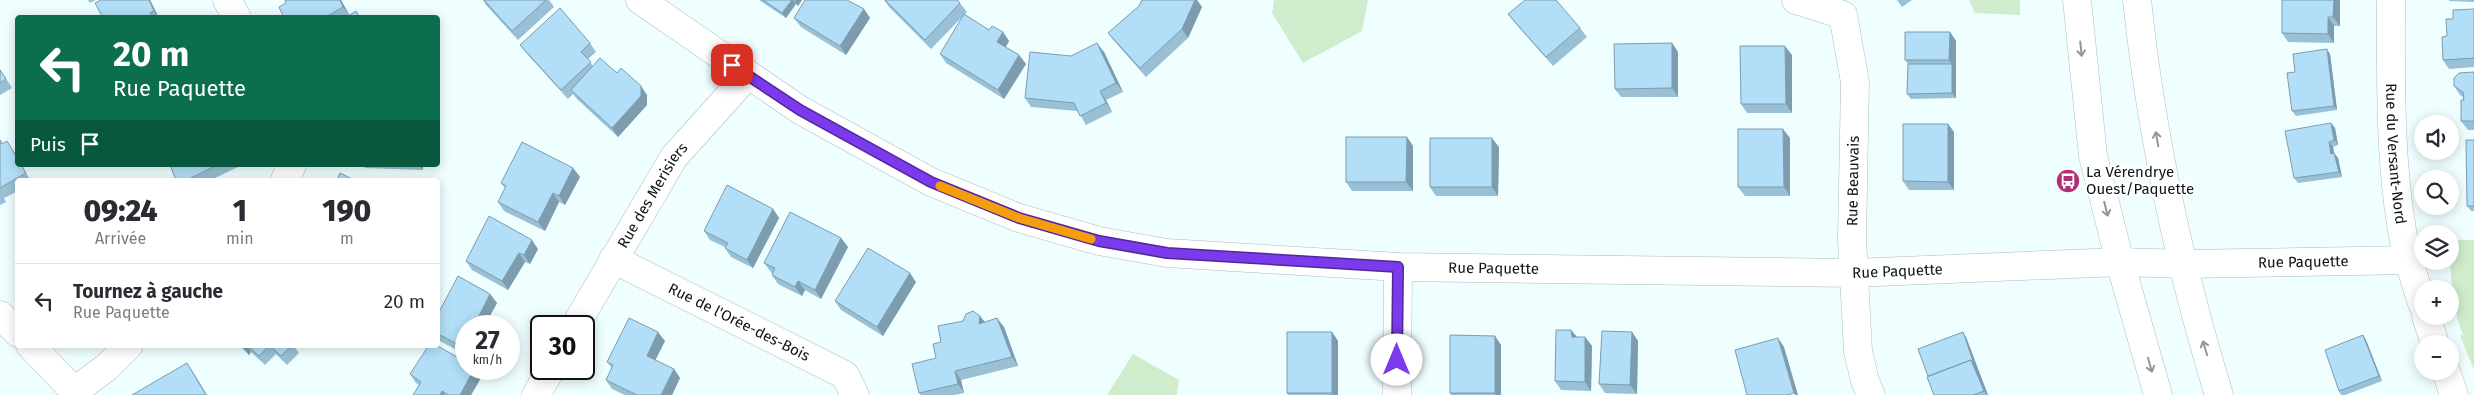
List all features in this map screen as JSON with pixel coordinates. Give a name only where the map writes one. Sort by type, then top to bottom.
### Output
[{"type":"street","points":[[227,0],[235,15]]},
{"type":"street","name":"Rue Paquette","points":[[640,0],[747,76],[800,110],[931,182],[971,200],[1028,221],[1099,241],[1167,253],[1398,267],[1853,273],[2120,262],[2184,264],[2410,260]]},
{"type":"street","name":"Rue Beauvais","points":[[1796,0],[1843,15],[1855,82],[1852,239],[1858,351],[1865,381],[1871,395]]},
{"type":"street","points":[[2078,0],[2093,156],[2120,262],[2158,395]]},
{"type":"street","points":[[2138,0],[2144,68],[2162,165],[2198,328],[2219,395]]},
{"type":"street","name":"Rue du Versant-Nord","points":[[2391,0],[2392,126],[2401,223],[2416,280]]},
{"type":"street","name":"Rue des Merisiers","points":[[581,315],[674,156],[747,76]]},
{"type":"street","name":"Rue de l'Orée-des-Bois","points":[[613,259],[845,375],[855,395]]},
{"type":"street","points":[[1397,395],[1398,267]]},
{"type":"street","points":[[0,316],[15,330]]},
{"type":"street","points":[[33,348],[77,393],[126,348]]},
{"type":"street","points":[[536,395],[545,380]]},
{"type":"street","points":[[2449,380],[2454,395]]},
{"type":"green space","points":[[1274,0],[1368,0],[1362,31],[1303,63],[1272,13]]},
{"type":"green space","points":[[1969,0],[2020,0],[2020,15],[1975,13]]},
{"type":"green space","points":[[2459,240],[2474,240],[2474,370],[2460,335],[2463,335],[2459,323],[2459,280],[2452,280],[2451,270],[2459,270]]},
{"type":"green space","points":[[1133,354],[1179,380],[1177,395],[1107,395]]},
{"type":"building","points":[[101,0],[149,0],[154,11],[150,13],[151,15],[101,15],[95,3]]},
{"type":"building","points":[[285,0],[340,0],[343,7],[329,15],[283,15],[279,7],[286,3]]},
{"type":"building","points":[[484,0],[546,0],[512,31]]},
{"type":"building","points":[[763,0],[792,0],[782,13]]},
{"type":"building","points":[[805,0],[847,0],[864,9],[840,46],[794,18]]},
{"type":"building","points":[[885,0],[957,0],[960,3],[925,40]]},
{"type":"building","points":[[1142,0],[1195,0],[1182,29],[1140,68],[1108,33],[1139,6]]},
{"type":"building","points":[[1525,0],[1556,0],[1580,28],[1546,57],[1508,14]]},
{"type":"building","points":[[2282,0],[2334,0],[2333,17],[2328,17],[2328,34],[2282,33]]},
{"type":"building","points":[[560,8],[590,43],[581,52],[591,62],[561,90],[520,45]]},
{"type":"building","points":[[2474,9],[2474,58],[2443,60],[2442,37],[2447,36],[2446,19],[2453,19],[2453,10]]},
{"type":"building","points":[[356,11],[358,15],[350,15]]},
{"type":"building","points":[[964,14],[989,30],[992,26],[1003,32],[997,42],[1019,55],[998,90],[940,54]]},
{"type":"building","points":[[1905,32],[1950,32],[1949,60],[1905,60]]},
{"type":"building","points":[[1097,43],[1116,83],[1100,91],[1106,103],[1080,116],[1074,103],[1025,98],[1030,52],[1071,56]]},
{"type":"building","points":[[1672,43],[1672,88],[1615,89],[1614,44]]},
{"type":"building","points":[[1740,46],[1785,46],[1786,104],[1741,104]]},
{"type":"building","points":[[2327,49],[2334,106],[2292,111],[2287,73],[2295,72],[2293,54]]},
{"type":"building","points":[[600,58],[617,73],[621,68],[641,86],[641,96],[612,128],[571,90]]},
{"type":"building","points":[[1908,64],[1952,64],[1952,93],[1907,94]]},
{"type":"building","points":[[0,70],[6,79],[0,83]]},
{"type":"building","points":[[2474,72],[2474,121],[2461,121],[2461,100],[2464,100],[2463,92],[2454,86],[2454,78],[2459,73]]},
{"type":"building","points":[[2331,123],[2334,140],[2329,142],[2331,154],[2334,153],[2339,172],[2294,178],[2285,131]]},
{"type":"building","points":[[1903,124],[1948,124],[1948,182],[1903,181]]},
{"type":"building","points":[[1738,129],[1783,129],[1784,187],[1738,187]]},
{"type":"building","points":[[1346,137],[1407,137],[1406,182],[1346,182]]},
{"type":"building","points":[[1430,138],[1492,138],[1492,187],[1430,187]]},
{"type":"building","points":[[0,140],[2,144],[7,141],[15,154],[15,167],[22,167],[26,173],[0,188]]},
{"type":"building","points":[[2466,140],[2474,140],[2474,206],[2467,206]]},
{"type":"building","points":[[522,142],[573,168],[559,196],[553,193],[538,222],[498,202],[506,186],[501,183]]},
{"type":"building","points":[[171,167],[213,167],[191,178],[175,178]]},
{"type":"building","points":[[340,173],[350,178],[338,178]]},
{"type":"building","points":[[727,185],[773,209],[747,260],[725,248],[728,243],[704,231]]},
{"type":"building","points":[[790,212],[841,238],[815,290],[798,281],[795,287],[772,275],[775,268],[764,263]]},
{"type":"building","points":[[489,216],[532,240],[524,255],[519,253],[502,281],[466,261]]},
{"type":"building","points":[[868,248],[910,273],[877,327],[835,301]]},
{"type":"building","points":[[458,276],[490,294],[480,315],[455,315],[455,343],[440,335],[440,310]]},
{"type":"building","points":[[973,311],[980,316],[979,324],[997,318],[1012,357],[955,371],[958,384],[919,393],[912,364],[936,358],[933,344],[941,342],[938,326],[963,321],[966,314]]},
{"type":"building","points":[[629,318],[658,332],[647,356],[674,369],[661,395],[637,395],[606,380],[613,365],[607,362]]},
{"type":"building","points":[[1556,330],[1571,330],[1572,337],[1585,337],[1585,382],[1555,381]]},
{"type":"building","points":[[1602,331],[1632,332],[1630,385],[1599,384]]},
{"type":"building","points":[[1287,332],[1332,332],[1332,393],[1287,393]]},
{"type":"building","points":[[1963,332],[1974,364],[1971,360],[1928,376],[1918,349]]},
{"type":"building","points":[[1450,335],[1495,336],[1495,393],[1450,393]]},
{"type":"building","points":[[2363,335],[2379,376],[2339,391],[2325,350]]},
{"type":"building","points":[[1778,338],[1794,393],[1787,395],[1747,395],[1735,350]]},
{"type":"building","points":[[440,347],[455,356],[455,380],[468,380],[460,395],[449,395],[442,391],[440,395],[413,395],[421,382],[410,374],[427,348]]},
{"type":"building","points":[[250,348],[267,348],[259,356]]},
{"type":"building","points":[[273,348],[289,348],[281,356]]},
{"type":"building","points":[[1971,360],[1984,391],[1973,395],[1934,395],[1927,377]]},
{"type":"building","points":[[187,363],[206,395],[132,395]]},
{"type":"slow traffic","points":[[940,186],[1019,218],[1091,239]]},
{"type":"place","name":"La Vérendrye Ouest/Paquette","points":[[2068,181]]},
{"type":"route","points":[[732,65],[800,110],[877,150],[931,182],[971,200],[1019,218],[1099,241],[1167,253],[1398,267],[1397,360]]}]
